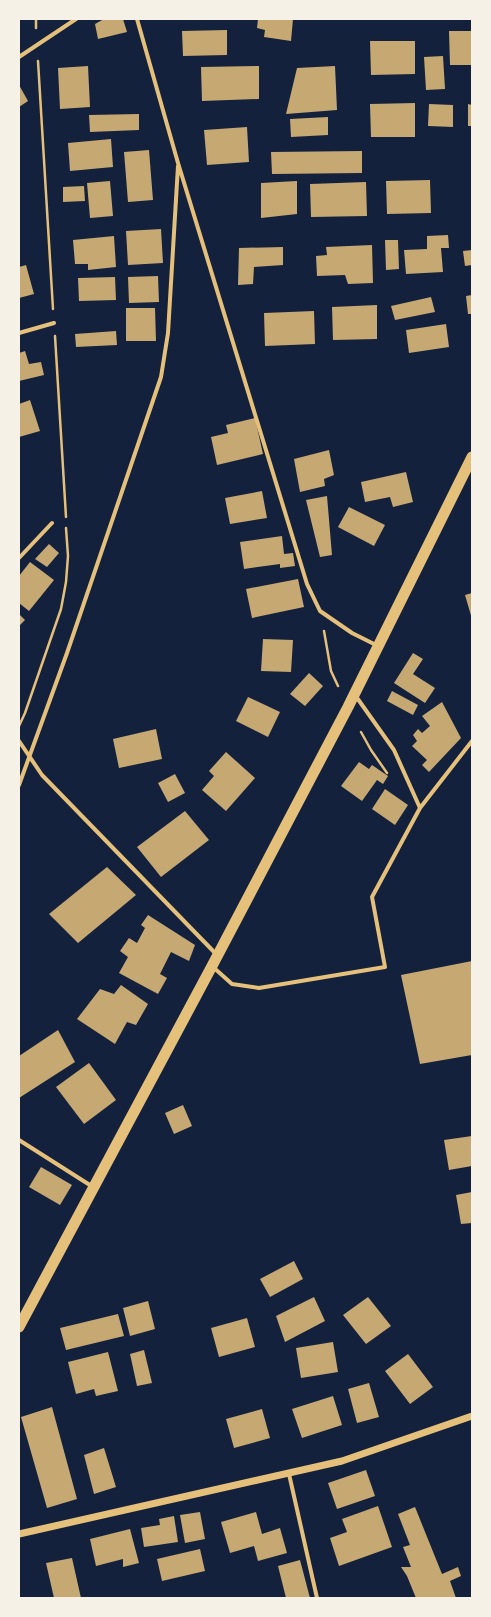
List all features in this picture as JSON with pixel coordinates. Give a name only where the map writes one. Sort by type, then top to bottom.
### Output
[{"type":"highway","points":[[19,1327],[218,956],[378,646],[472,457]]},
{"type":"street","points":[[19,57],[76,19]]},
{"type":"street","points":[[136,19],[178,163],[307,584],[320,611],[352,633],[378,646]]},
{"type":"street","points":[[19,785],[72,637],[161,378],[168,334],[178,163]]},
{"type":"street","points":[[19,333],[54,323]]},
{"type":"street","points":[[19,558],[52,523]]},
{"type":"street","points":[[354,693],[394,750],[420,808]]},
{"type":"street","points":[[19,741],[42,775],[218,956]]},
{"type":"street","points":[[212,966],[232,984],[259,988],[385,967],[372,897],[420,808],[472,741]]},
{"type":"street","points":[[19,1140],[93,1187]]},
{"type":"street","points":[[19,1534],[342,1461],[472,1416]]},
{"type":"street","points":[[289,1474],[318,1598]]},
{"type":"path","points":[[36,19],[66,517]]},
{"type":"path","points":[[19,726],[25,713],[61,609],[66,582],[68,556],[66,525]]},
{"type":"path","points":[[320,611],[330,671]]},
{"type":"path","points":[[371,750],[388,775]]},
{"type":"building","points":[[104,19],[123,19],[127,32],[98,39],[95,24]]},
{"type":"building","points":[[258,19],[293,19],[291,41],[264,37],[265,30],[257,28]]},
{"type":"building","points":[[227,30],[227,55],[183,56],[182,31]]},
{"type":"building","points":[[449,31],[472,31],[472,65],[450,65]]},
{"type":"building","points":[[370,41],[415,41],[415,74],[371,75]]},
{"type":"building","points":[[443,56],[445,89],[426,90],[424,57]]},
{"type":"building","points":[[88,66],[90,107],[60,109],[58,68]]},
{"type":"building","points":[[259,66],[259,99],[202,101],[201,67]]},
{"type":"building","points":[[335,66],[337,110],[286,114],[297,68]]},
{"type":"building","points":[[19,85],[28,101],[19,107]]},
{"type":"building","points":[[415,103],[415,137],[371,137],[370,104]]},
{"type":"building","points":[[429,104],[453,105],[453,127],[428,126]]},
{"type":"building","points":[[468,104],[472,105],[472,126],[468,126]]},
{"type":"building","points":[[139,114],[139,130],[90,132],[89,115]]},
{"type":"building","points":[[328,117],[328,135],[291,137],[290,119]]},
{"type":"building","points":[[247,127],[249,162],[207,165],[204,130]]},
{"type":"building","points":[[111,139],[113,167],[70,171],[68,143]]},
{"type":"building","points":[[149,150],[153,200],[128,202],[124,152]]},
{"type":"building","points":[[362,151],[362,173],[272,174],[271,152]]},
{"type":"building","points":[[430,180],[431,213],[387,214],[386,181]]},
{"type":"building","points":[[110,181],[113,216],[90,218],[87,183]]},
{"type":"building","points":[[297,181],[297,214],[261,218],[261,183]]},
{"type":"building","points":[[366,182],[367,216],[311,217],[310,184]]},
{"type":"building","points":[[84,186],[85,201],[63,202],[63,187]]},
{"type":"building","points":[[161,229],[163,263],[128,265],[126,231]]},
{"type":"building","points":[[448,235],[449,248],[441,248],[443,272],[406,274],[404,250],[427,249],[427,236]]},
{"type":"building","points":[[114,236],[116,267],[88,270],[88,264],[75,264],[73,240]]},
{"type":"building","points":[[385,240],[398,240],[399,269],[386,270]]},
{"type":"building","points":[[372,245],[373,283],[348,284],[345,275],[317,276],[316,256],[327,255],[326,247]]},
{"type":"building","points":[[283,247],[283,265],[254,267],[253,284],[238,285],[239,248]]},
{"type":"building","points":[[472,250],[472,265],[465,266],[463,251]]},
{"type":"building","points":[[26,265],[34,294],[19,298],[19,267]]},
{"type":"building","points":[[158,276],[159,302],[129,303],[128,277]]},
{"type":"building","points":[[115,277],[116,300],[79,301],[78,278]]},
{"type":"building","points":[[472,295],[472,314],[468,314],[466,296]]},
{"type":"building","points":[[431,297],[435,312],[395,320],[391,306]]},
{"type":"building","points":[[377,305],[377,339],[333,340],[332,307]]},
{"type":"building","points":[[126,308],[155,308],[156,341],[126,341]]},
{"type":"building","points":[[314,311],[315,344],[265,346],[264,313]]},
{"type":"building","points":[[446,324],[449,347],[409,353],[406,330]]},
{"type":"building","points":[[116,331],[117,345],[76,347],[75,334]]},
{"type":"building","points":[[25,351],[29,364],[41,362],[44,375],[19,381],[19,353]]},
{"type":"building","points":[[30,400],[40,431],[19,437],[19,404]]},
{"type":"building","points":[[255,418],[263,454],[217,465],[211,437],[228,433],[226,425]]},
{"type":"building","points":[[329,450],[334,475],[324,479],[325,486],[300,492],[294,459]]},
{"type":"building","points":[[406,472],[413,502],[393,507],[390,497],[365,502],[361,482]]},
{"type":"building","points":[[262,491],[267,518],[230,524],[225,498]]},
{"type":"building","points":[[327,496],[332,555],[320,557],[306,500]]},
{"type":"building","points":[[349,507],[385,525],[374,546],[338,527]]},
{"type":"building","points":[[282,536],[284,554],[293,553],[295,566],[280,568],[280,564],[244,569],[240,542]]},
{"type":"building","points":[[49,544],[59,553],[47,567],[35,559]]},
{"type":"building","points":[[30,562],[54,580],[29,611],[19,603],[19,576]]},
{"type":"building","points":[[298,579],[304,607],[252,618],[246,589]]},
{"type":"building","points":[[472,593],[472,619],[465,595]]},
{"type":"building","points":[[19,614],[25,620],[19,626]]},
{"type":"building","points":[[263,639],[293,640],[291,672],[261,671]]},
{"type":"building","points":[[413,653],[423,659],[413,674],[435,688],[425,703],[394,683]]},
{"type":"building","points":[[309,673],[323,686],[305,706],[290,694]]},
{"type":"building","points":[[392,691],[418,705],[413,715],[387,701]]},
{"type":"building","points":[[248,697],[280,712],[268,737],[236,721]]},
{"type":"building","points":[[442,702],[461,738],[429,772],[422,765],[427,760],[412,746],[417,741],[413,735],[418,729],[422,733],[430,726],[422,716]]},
{"type":"building","points":[[156,729],[162,759],[119,768],[113,739]]},
{"type":"building","points":[[226,752],[255,778],[226,811],[202,790],[214,776],[209,771]]},
{"type":"building","points":[[359,762],[369,769],[372,765],[388,776],[383,784],[377,780],[362,801],[341,786]]},
{"type":"building","points":[[175,774],[185,793],[168,802],[158,783]]},
{"type":"building","points":[[385,789],[408,805],[395,825],[372,809]]},
{"type":"building","points":[[185,811],[209,840],[161,877],[137,847]]},
{"type":"building","points":[[107,867],[136,895],[78,943],[49,914]]},
{"type":"building","points":[[148,915],[195,945],[189,961],[171,952],[160,974],[167,978],[158,994],[119,973],[128,957],[120,951],[129,938],[137,943],[145,928],[141,925]]},
{"type":"building","points":[[472,961],[472,1055],[420,1064],[401,975]]},
{"type":"building","points":[[121,985],[148,1004],[136,1025],[127,1022],[115,1044],[77,1019],[100,989],[114,994]]},
{"type":"building","points":[[58,1030],[75,1062],[19,1098],[19,1056]]},
{"type":"building","points":[[89,1063],[116,1100],[84,1124],[56,1087]]},
{"type":"building","points":[[183,1105],[192,1126],[174,1134],[165,1113]]},
{"type":"building","points":[[472,1136],[472,1166],[449,1170],[444,1140]]},
{"type":"building","points":[[41,1167],[72,1185],[60,1205],[29,1187]]},
{"type":"building","points":[[472,1192],[472,1223],[461,1224],[456,1195]]},
{"type":"building","points":[[294,1261],[303,1279],[270,1297],[260,1279]]},
{"type":"building","points":[[314,1297],[325,1321],[285,1342],[276,1316]]},
{"type":"building","points":[[368,1297],[391,1326],[366,1344],[343,1315]]},
{"type":"building","points":[[148,1301],[155,1329],[130,1336],[123,1308]]},
{"type":"building","points":[[118,1314],[124,1336],[66,1350],[60,1328]]},
{"type":"building","points":[[247,1318],[255,1347],[219,1357],[211,1328]]},
{"type":"building","points":[[333,1342],[338,1372],[301,1378],[296,1348]]},
{"type":"building","points":[[144,1350],[152,1383],[137,1386],[130,1354]]},
{"type":"building","points":[[108,1352],[118,1391],[96,1396],[94,1389],[76,1394],[68,1362]]},
{"type":"building","points":[[408,1354],[433,1387],[410,1404],[385,1371]]},
{"type":"building","points":[[369,1383],[379,1417],[357,1423],[348,1389]]},
{"type":"building","points":[[333,1396],[342,1425],[302,1438],[292,1409]]},
{"type":"building","points":[[52,1407],[77,1499],[47,1508],[21,1417]]},
{"type":"building","points":[[262,1409],[270,1438],[234,1448],[226,1419]]},
{"type":"building","points":[[104,1448],[116,1487],[94,1494],[84,1455]]},
{"type":"building","points":[[366,1470],[375,1496],[337,1509],[328,1483]]},
{"type":"building","points":[[378,1506],[392,1547],[339,1566],[330,1538],[347,1532],[342,1519]]},
{"type":"building","points":[[415,1507],[442,1574],[458,1567],[461,1576],[450,1581],[456,1598],[416,1598],[407,1576],[401,1567],[411,1567],[403,1547],[410,1545],[398,1514]]},
{"type":"building","points":[[200,1512],[205,1539],[185,1543],[180,1515]]},
{"type":"building","points":[[256,1512],[262,1534],[280,1528],[287,1553],[258,1561],[254,1546],[230,1553],[221,1522]]},
{"type":"building","points":[[174,1516],[178,1542],[144,1547],[141,1528],[160,1525],[159,1519]]},
{"type":"building","points":[[130,1529],[139,1563],[123,1567],[123,1559],[96,1566],[90,1539]]},
{"type":"building","points":[[200,1549],[205,1571],[162,1581],[157,1559]]},
{"type":"building","points":[[72,1558],[81,1598],[54,1598],[46,1563]]},
{"type":"building","points":[[300,1560],[310,1598],[286,1598],[278,1566]]}]
